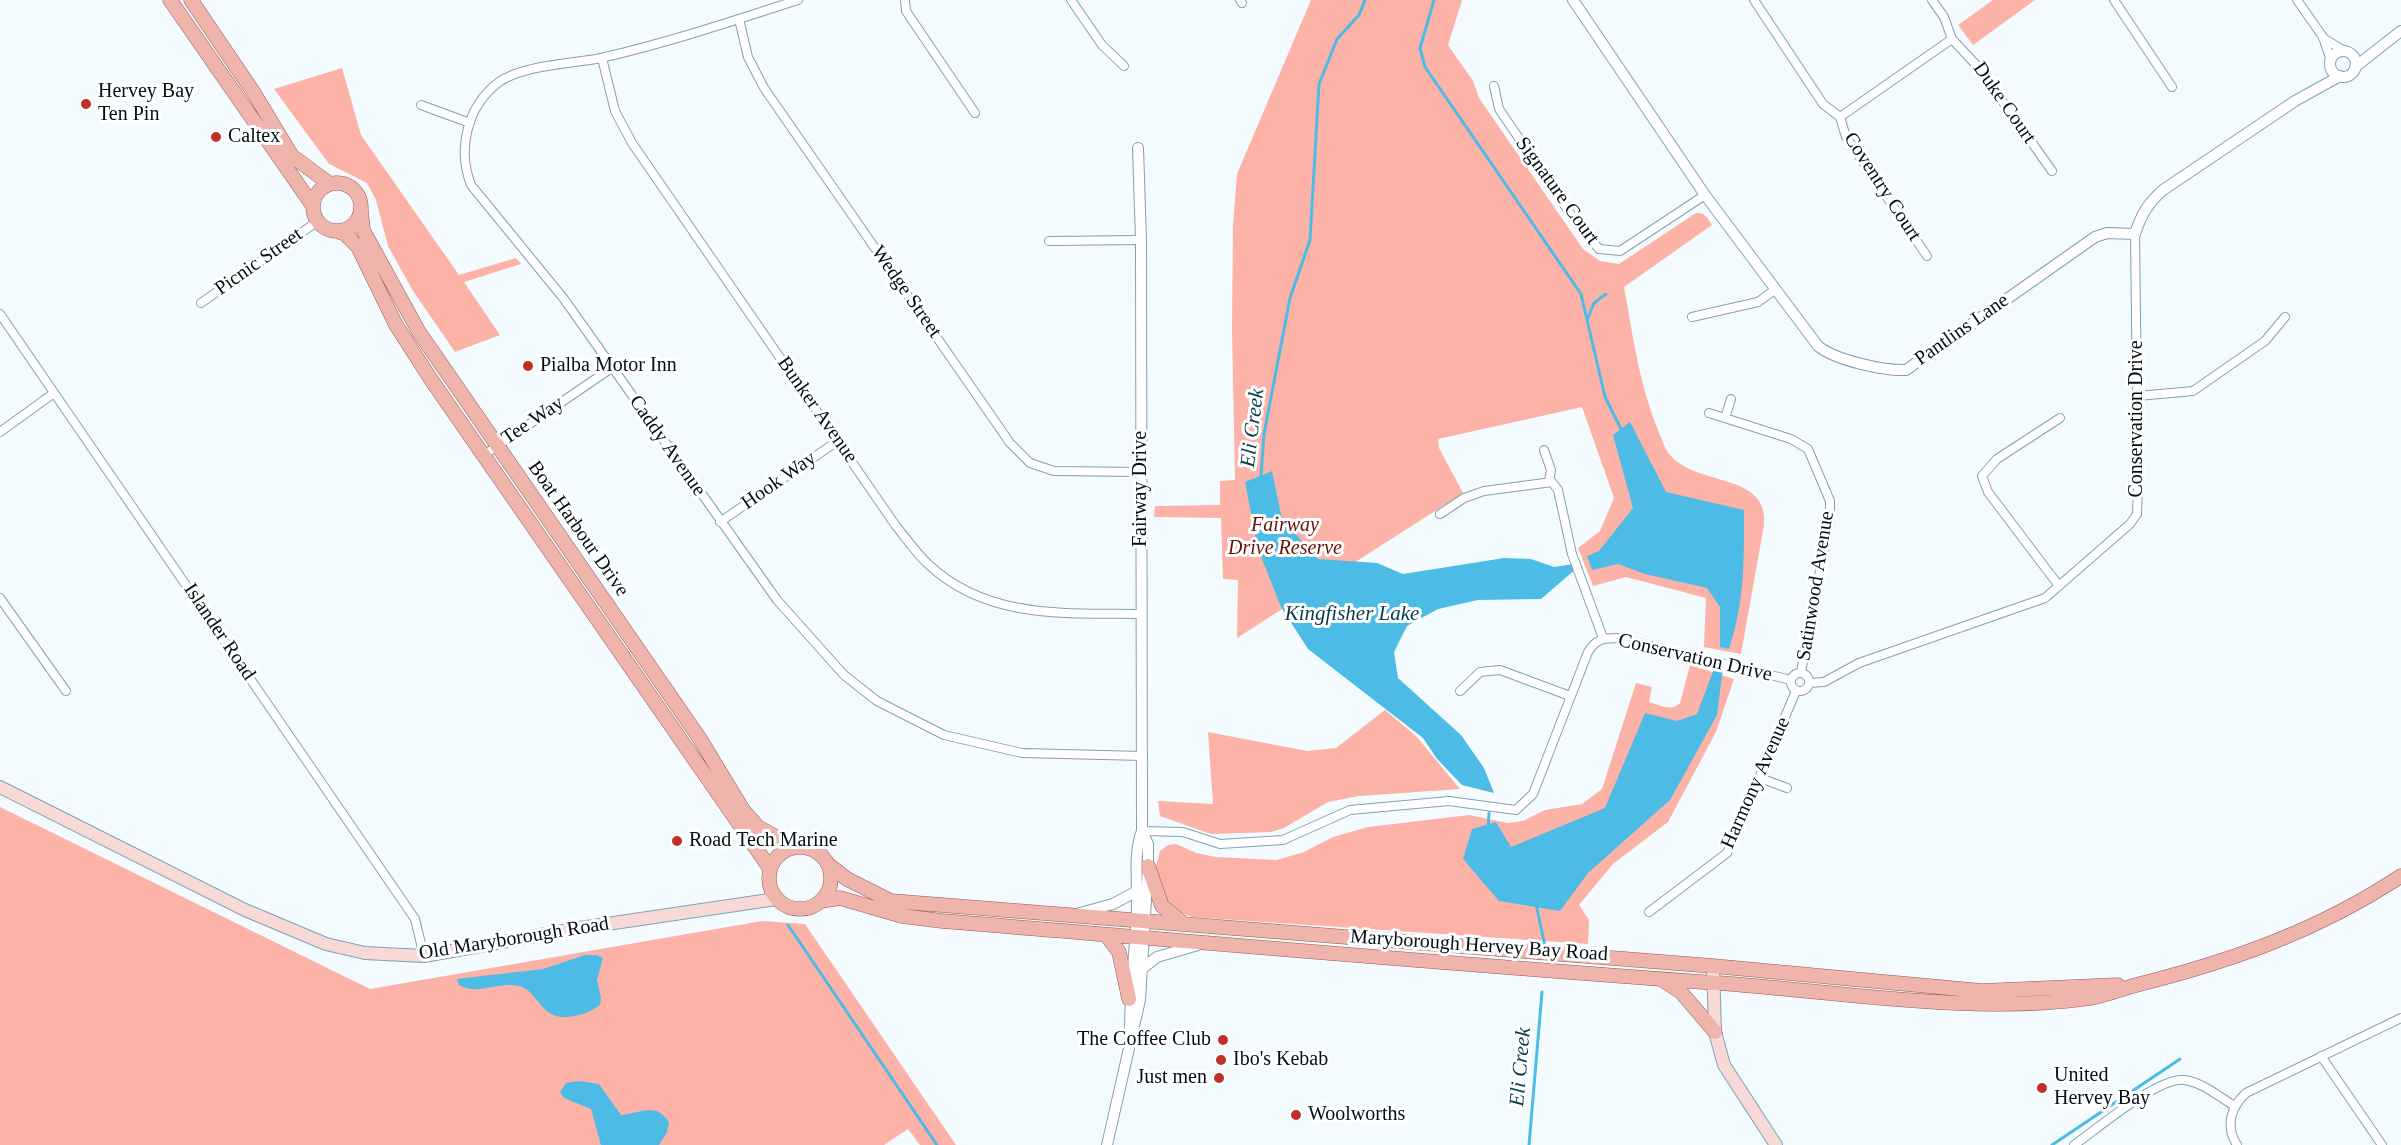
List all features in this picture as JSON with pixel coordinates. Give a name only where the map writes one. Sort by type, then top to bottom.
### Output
[{"type":"main road","points":[[191,0],[254,93],[292,156],[330,184]]},
{"type":"main road","points":[[172,2],[314,206],[318,221],[326,228],[337,231],[353,225],[361,210],[357,195],[350,187],[340,183],[330,184],[320,191],[314,206]]},
{"type":"main road","name":"Boat Harbour Drive","points":[[361,210],[363,230],[419,332],[700,739],[742,810],[758,827],[793,846]]},
{"type":"main road","name":"Boat Harbour Drive","points":[[337,231],[345,234],[358,247],[396,325],[483,455],[769,867]]},
{"type":"main road","name":"Old Maryborough Road","points":[[0,787],[245,910],[326,944],[365,953],[424,956],[580,928],[776,898]]},
{"type":"main road","points":[[793,846],[806,846],[820,854],[829,865],[831,885],[821,901],[807,909],[791,908],[776,898],[769,886],[769,867],[778,854],[793,846]]},
{"type":"main road","name":"Maryborough Hervey Bay Road","points":[[829,865],[847,879],[891,901],[1080,914],[1713,966],[1982,991],[2136,985]]},
{"type":"main road","points":[[1148,866],[1162,906],[1184,924]]},
{"type":"main road","name":"Maryborough Hervey Bay Road","points":[[821,901],[840,898],[902,916],[1204,943],[1907,999],[1982,1002],[2093,998],[2201,969],[2258,950],[2327,919],[2401,876]]},
{"type":"main road","points":[[1106,934],[1119,952],[1129,999]]},
{"type":"main road","points":[[1713,966],[1715,1032],[1724,1065],[1776,1145]]},
{"type":"main road","points":[[1662,980],[1688,999],[1715,1032]]},
{"type":"street","name":"Caddy Avenue","points":[[798,0],[602,58],[519,73],[500,82],[480,101],[464,143],[464,162],[471,185],[564,299],[777,600],[844,675],[877,701],[944,735],[1022,753],[1143,756]]},
{"type":"street","points":[[905,0],[906,11],[975,113]]},
{"type":"street","points":[[1071,0],[1102,45],[1124,66]]},
{"type":"street","name":"Pantlins Lane","points":[[1573,0],[1705,195],[1818,346],[1825,352],[1895,370],[1906,370],[2095,237],[2107,233],[2135,234]]},
{"type":"street","points":[[1754,0],[1823,104],[1840,117],[1952,39],[1944,17],[1932,0]]},
{"type":"street","points":[[2114,0],[2172,87]]},
{"type":"street","points":[[2297,0],[2323,37],[2333,72],[2340,76]]},
{"type":"street","name":"Wedge Street","points":[[739,19],[748,57],[764,88],[1010,443],[1030,463],[1054,471],[1140,472]]},
{"type":"street","points":[[2135,234],[2140,217],[2151,201],[2163,190],[2316,88],[2340,76],[2348,76],[2376,49],[2401,32]]},
{"type":"street","points":[[2323,37],[2348,53],[2355,60],[2355,68]]},
{"type":"street","name":"Duke Court","points":[[1952,39],[1975,63],[2052,171]]},
{"type":"street","points":[[2316,88],[2338,52],[2376,49]]},
{"type":"street","name":"Bunker Avenue","points":[[602,58],[615,111],[632,143],[839,440],[896,526],[928,564],[961,588],[1007,608],[1053,613],[1141,614]]},
{"type":"street","name":"Signature Court","points":[[1494,86],[1499,109],[1504,118],[1576,222],[1599,249],[1608,252],[1620,251],[1705,195]]},
{"type":"street","points":[[421,105],[470,123]]},
{"type":"street","name":"Coventry Court","points":[[1840,117],[1846,137],[1927,256]]},
{"type":"street","name":"Fairway Drive","points":[[1138,148],[1141,240],[1140,472],[1143,756],[1142,831],[1137,843],[1137,891],[1141,920]]},
{"type":"street","name":"Picnic Street","points":[[201,303],[318,221]]},
{"type":"street","name":"Conservation Drive","points":[[1809,684],[1824,682],[1866,661],[2045,598],[2130,524],[2137,514],[2138,396],[2135,234]]},
{"type":"street","points":[[1049,241],[1141,240]]},
{"type":"street","points":[[1692,317],[1758,302],[1776,289]]},
{"type":"street","name":"Islander Road","points":[[0,314],[415,919],[424,956]]},
{"type":"street","points":[[2138,396],[2193,392],[2265,341],[2285,317]]},
{"type":"street","name":"Tee Way","points":[[483,455],[613,367]]},
{"type":"street","points":[[0,432],[54,393]]},
{"type":"street","points":[[1725,418],[1731,399]]},
{"type":"street","name":"Satinwood Avenue","points":[[1709,413],[1791,440],[1808,449],[1830,501],[1830,518],[1801,672]]},
{"type":"street","points":[[2059,586],[1988,492],[1982,476],[1997,459],[2060,418]]},
{"type":"street","name":"Hook Way","points":[[720,522],[839,440]]},
{"type":"street","points":[[1544,450],[1551,470],[1549,481]]},
{"type":"street","points":[[1440,514],[1464,498],[1484,491],[1549,481]]},
{"type":"street","points":[[1549,481],[1558,490],[1572,554],[1603,638]]},
{"type":"street","points":[[0,598],[66,691]]},
{"type":"street","name":"Conservation Drive","points":[[1142,831],[1183,832],[1220,844],[1262,842],[1282,840],[1350,810],[1449,801],[1516,810],[1533,794],[1588,652],[1593,644],[1603,638],[1618,638],[1791,680]]},
{"type":"street","points":[[1460,691],[1480,672],[1500,670],[1570,696]]},
{"type":"street","points":[[1801,672],[1807,676],[1809,684],[1804,690],[1796,691],[1791,680],[1795,674],[1801,672]]},
{"type":"street","name":"Harmony Avenue","points":[[1649,912],[1727,853],[1796,691]]},
{"type":"street","points":[[1760,778],[1787,788]]},
{"type":"street","name":"Fairway Drive","points":[[1140,937],[1148,866],[1148,844],[1142,831]]},
{"type":"street","points":[[1080,914],[1113,904],[1137,891]]},
{"type":"street","points":[[1107,1145],[1140,1000],[1143,968],[1140,937]]},
{"type":"street","points":[[1130,1043],[1129,999],[1140,937]]},
{"type":"street","points":[[1143,968],[1156,957],[1204,943]]},
{"type":"street","points":[[2237,1145],[2230,1121],[2233,1105],[2246,1093],[2401,1018]]},
{"type":"street","points":[[2321,1056],[2382,1145]]},
{"type":"street","points":[[2077,1144],[2160,1085],[2182,1080],[2203,1087],[2233,1105]]},
{"type":"green space","name":"Fairway Drive Reserve","points":[[1311,0],[1462,0],[1448,45],[1473,81],[1479,98],[1583,249],[1600,261],[1619,264],[1696,213],[1704,215],[1709,220],[1712,225],[1624,287],[1646,395],[1668,453],[1682,465],[1697,472],[1744,488],[1755,496],[1763,508],[1764,525],[1741,654],[1704,647],[1706,598],[1626,577],[1593,586],[1578,548],[1600,531],[1614,498],[1582,407],[1438,439],[1439,448],[1463,493],[1237,638],[1238,580],[1223,579],[1221,518],[1154,517],[1155,506],[1220,505],[1220,481],[1235,480],[1232,328],[1233,225],[1237,174]]},
{"type":"green space","points":[[1993,0],[2035,0],[1973,45],[1958,25]]},
{"type":"green space","points":[[342,68],[361,135],[459,275],[516,258],[521,264],[464,282],[500,335],[455,352],[413,291],[388,246],[376,200],[367,183],[329,164],[274,89]]},
{"type":"green space","points":[[1690,665],[1734,679],[1716,732],[1668,822],[1613,864],[1579,905],[1589,920],[1588,944],[1192,917],[1174,910],[1164,898],[1155,870],[1160,851],[1168,845],[1176,844],[1196,853],[1216,857],[1277,860],[1304,852],[1333,837],[1368,827],[1469,815],[1508,823],[1523,821],[1545,810],[1582,804],[1602,789],[1636,683],[1652,687],[1649,702],[1665,707],[1677,706],[1680,703]]},
{"type":"green space","points":[[1385,710],[1416,736],[1460,789],[1359,796],[1328,802],[1284,828],[1271,832],[1211,834],[1160,816],[1158,801],[1213,804],[1208,732],[1307,751],[1336,748]]},
{"type":"green space","points":[[0,807],[370,989],[762,921],[805,924],[956,1145],[920,1145],[908,1129],[884,1145],[0,1145]]},
{"type":"water","points":[[1630,422],[1666,492],[1744,510],[1741,597],[1729,649],[1720,647],[1720,607],[1707,588],[1645,574],[1618,564],[1592,570],[1587,556],[1599,551],[1633,508],[1613,435]]},
{"type":"water","name":"Kingfisher Lake","points":[[1272,471],[1282,519],[1318,559],[1377,563],[1403,574],[1504,558],[1531,559],[1554,567],[1574,564],[1577,568],[1541,599],[1478,600],[1438,609],[1407,626],[1394,652],[1398,678],[1461,735],[1484,768],[1494,793],[1462,785],[1437,759],[1423,738],[1308,649],[1281,607],[1258,549],[1245,482]]},
{"type":"water","points":[[1715,666],[1723,668],[1717,715],[1670,800],[1588,873],[1560,911],[1499,901],[1463,859],[1472,829],[1496,822],[1511,847],[1605,808],[1645,713],[1677,721],[1697,714]]},
{"type":"water","points":[[585,955],[597,955],[603,958],[597,980],[601,997],[600,1005],[574,1016],[552,1015],[528,990],[519,986],[503,985],[473,989],[459,985],[457,979],[543,969]]},
{"type":"water","points":[[579,1081],[599,1084],[621,1115],[653,1110],[664,1116],[669,1122],[667,1132],[659,1145],[601,1145],[591,1109],[564,1098],[560,1092],[566,1083]]},
{"type":"waterway","name":"Eli Creek","points":[[1261,476],[1264,434],[1290,298],[1310,240],[1319,84],[1337,39],[1359,15],[1365,0]]},
{"type":"waterway","points":[[1434,0],[1420,48],[1425,67],[1581,294],[1605,397],[1621,429]]},
{"type":"waterway","points":[[1588,318],[1594,303],[1606,294]]},
{"type":"waterway","name":"Eli Creek","points":[[1488,828],[1489,813]]},
{"type":"waterway","name":"Eli Creek","points":[[1536,904],[1545,946]]},
{"type":"waterway","points":[[788,925],[937,1145]]},
{"type":"waterway","name":"Eli Creek","points":[[1529,1145],[1542,992]]},
{"type":"waterway","points":[[2052,1145],[2180,1059]]},
{"type":"place","name":"Hervey Bay Ten Pin","points":[[86,104]]},
{"type":"place","name":"Caltex","points":[[216,137]]},
{"type":"place","name":"Pialba Motor Inn","points":[[528,366]]},
{"type":"place","name":"Road Tech Marine","points":[[677,841]]},
{"type":"place","name":"The Coffee Club","points":[[1223,1040]]},
{"type":"place","name":"Ibo's Kebab","points":[[1221,1060]]},
{"type":"place","name":"Just men","points":[[1219,1078]]},
{"type":"place","name":"United Hervey Bay","points":[[2042,1088]]},
{"type":"place","name":"Woolworths","points":[[1296,1115]]}]
